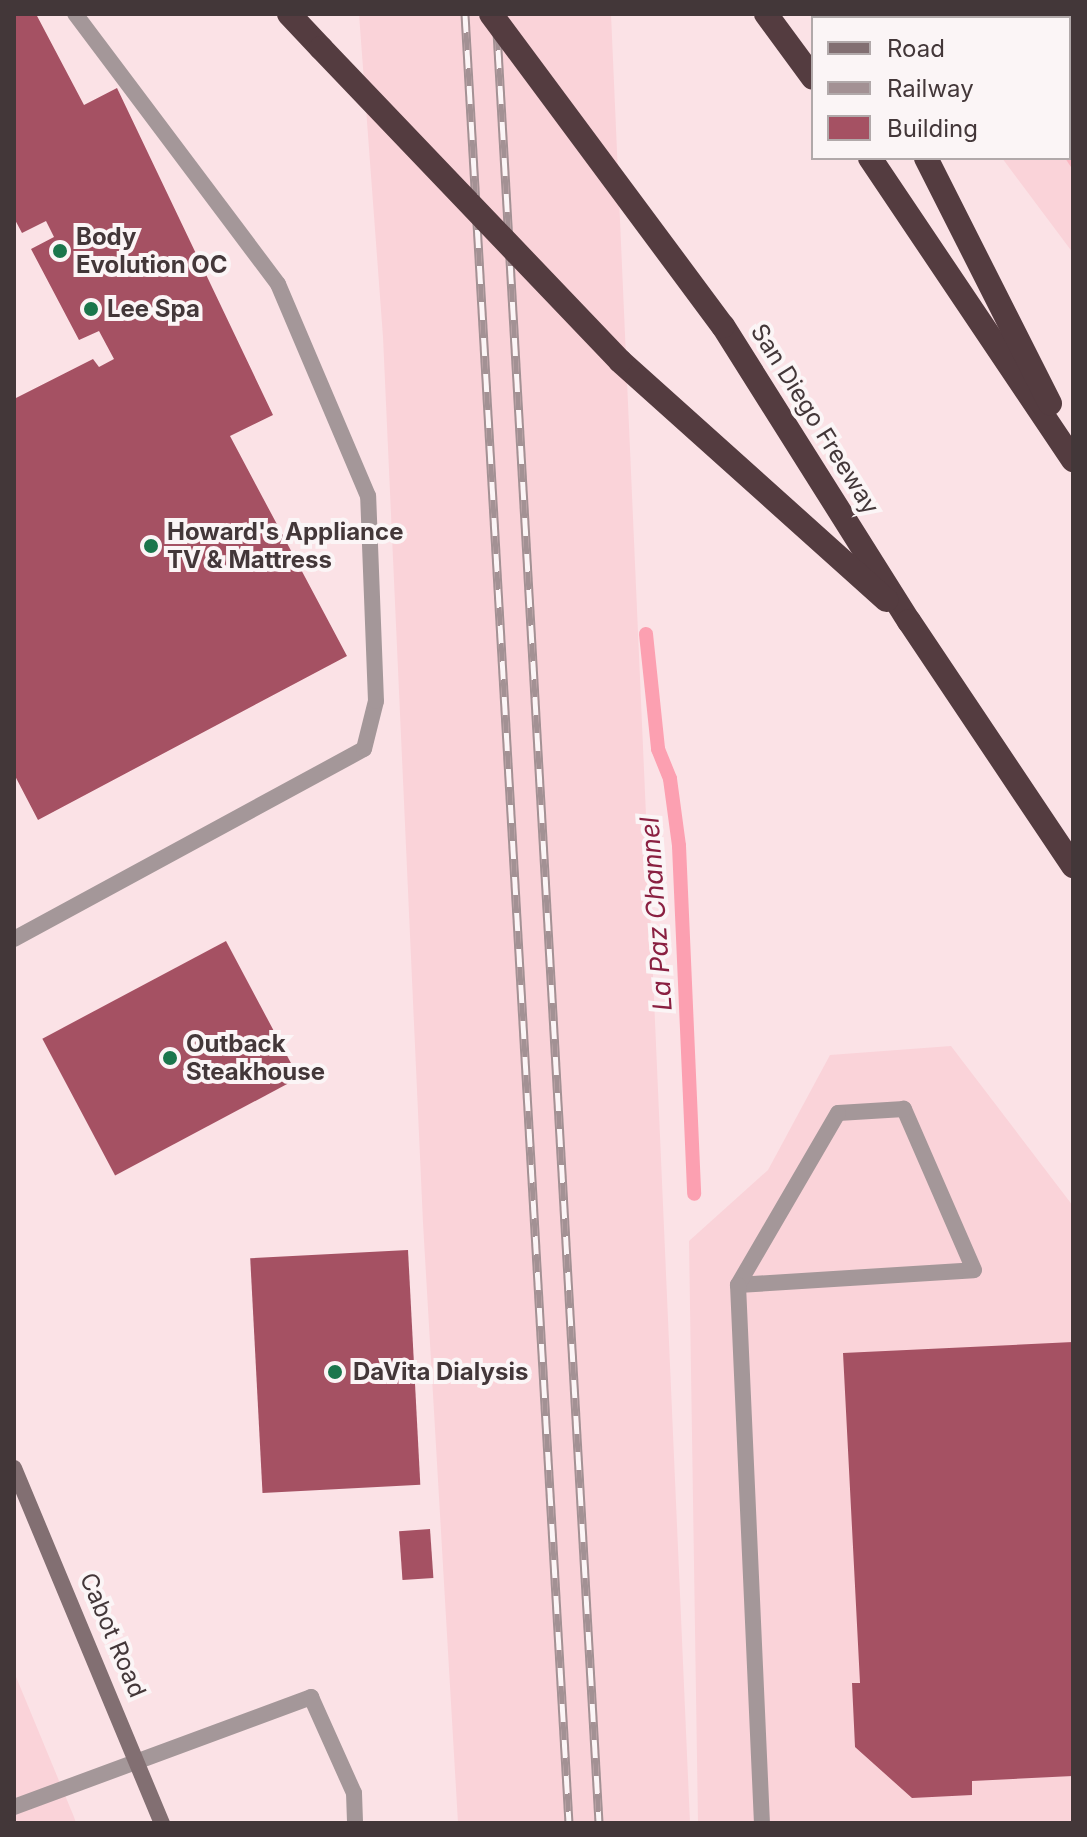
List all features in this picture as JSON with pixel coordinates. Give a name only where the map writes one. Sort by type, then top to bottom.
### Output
[{"type":"highway","points":[[289,14],[620,361],[909,621]]},
{"type":"highway","name":"San Diego Freeway","points":[[491,14],[723,326],[909,621],[1073,866]]},
{"type":"highway","points":[[766,14],[811,75]]},
{"type":"highway","points":[[871,160],[1073,460]]},
{"type":"highway","points":[[927,160],[1073,449]]},
{"type":"main road","name":"Cabot Road","points":[[14,1468],[139,1759],[162,1823]]},
{"type":"lane","points":[[14,939],[364,749],[376,701],[368,496],[278,284],[75,14]]},
{"type":"lane","points":[[738,1285],[974,1270],[904,1109],[838,1113],[738,1285],[762,1823]]},
{"type":"lane","points":[[14,1807],[311,1697],[354,1793],[355,1823]]},
{"type":"shaded area","points":[[359,14],[611,14],[690,1823],[458,1823],[423,1223],[383,337]]},
{"type":"shaded area","points":[[893,14],[1073,14],[1073,253],[1003,160],[1071,160],[1071,16]]},
{"type":"shaded area","points":[[970,14],[1073,14],[1073,170],[1066,160],[1071,160],[1071,16]]},
{"type":"shaded area","points":[[951,1046],[1073,1206],[1073,1823],[698,1823],[689,1241],[768,1170],[830,1055]]},
{"type":"shaded area","points":[[14,1672],[74,1817],[76,1823],[14,1823]]},
{"type":"building","name":"Howard's Appliance TV & Mattress","points":[[14,14],[36,14],[84,105],[117,88],[273,415],[230,436],[347,656],[38,820],[14,774],[14,399],[93,359],[99,367],[114,359],[99,331],[79,340],[31,249],[54,237],[46,221],[22,233],[14,218]]},
{"type":"building","name":"Outback Steakhouse","points":[[226,941],[299,1078],[115,1176],[42,1039]]},
{"type":"building","name":"DaVita Dialysis","points":[[408,1250],[420,1485],[263,1493],[250,1258]]},
{"type":"building","points":[[1073,1342],[1073,1776],[972,1781],[972,1795],[912,1798],[855,1747],[852,1683],[860,1683],[843,1353]]},
{"type":"building","points":[[430,1529],[433,1578],[402,1580],[399,1531]]},
{"type":"waterway","name":"La Paz Channel","points":[[646,634],[658,749],[670,779],[679,846],[694,1194]]},
{"type":"railway","points":[[465,14],[569,1823]]},
{"type":"railway","points":[[496,14],[599,1823]]},
{"type":"place","name":"Body Evolution OC","points":[[60,251]]},
{"type":"place","name":"Lee Spa","points":[[91,309]]},
{"type":"place","name":"Howard's Appliance TV & Mattress","points":[[151,546]]},
{"type":"place","name":"Outback Steakhouse","points":[[170,1058]]},
{"type":"place","name":"DaVita Dialysis","points":[[335,1372]]}]
